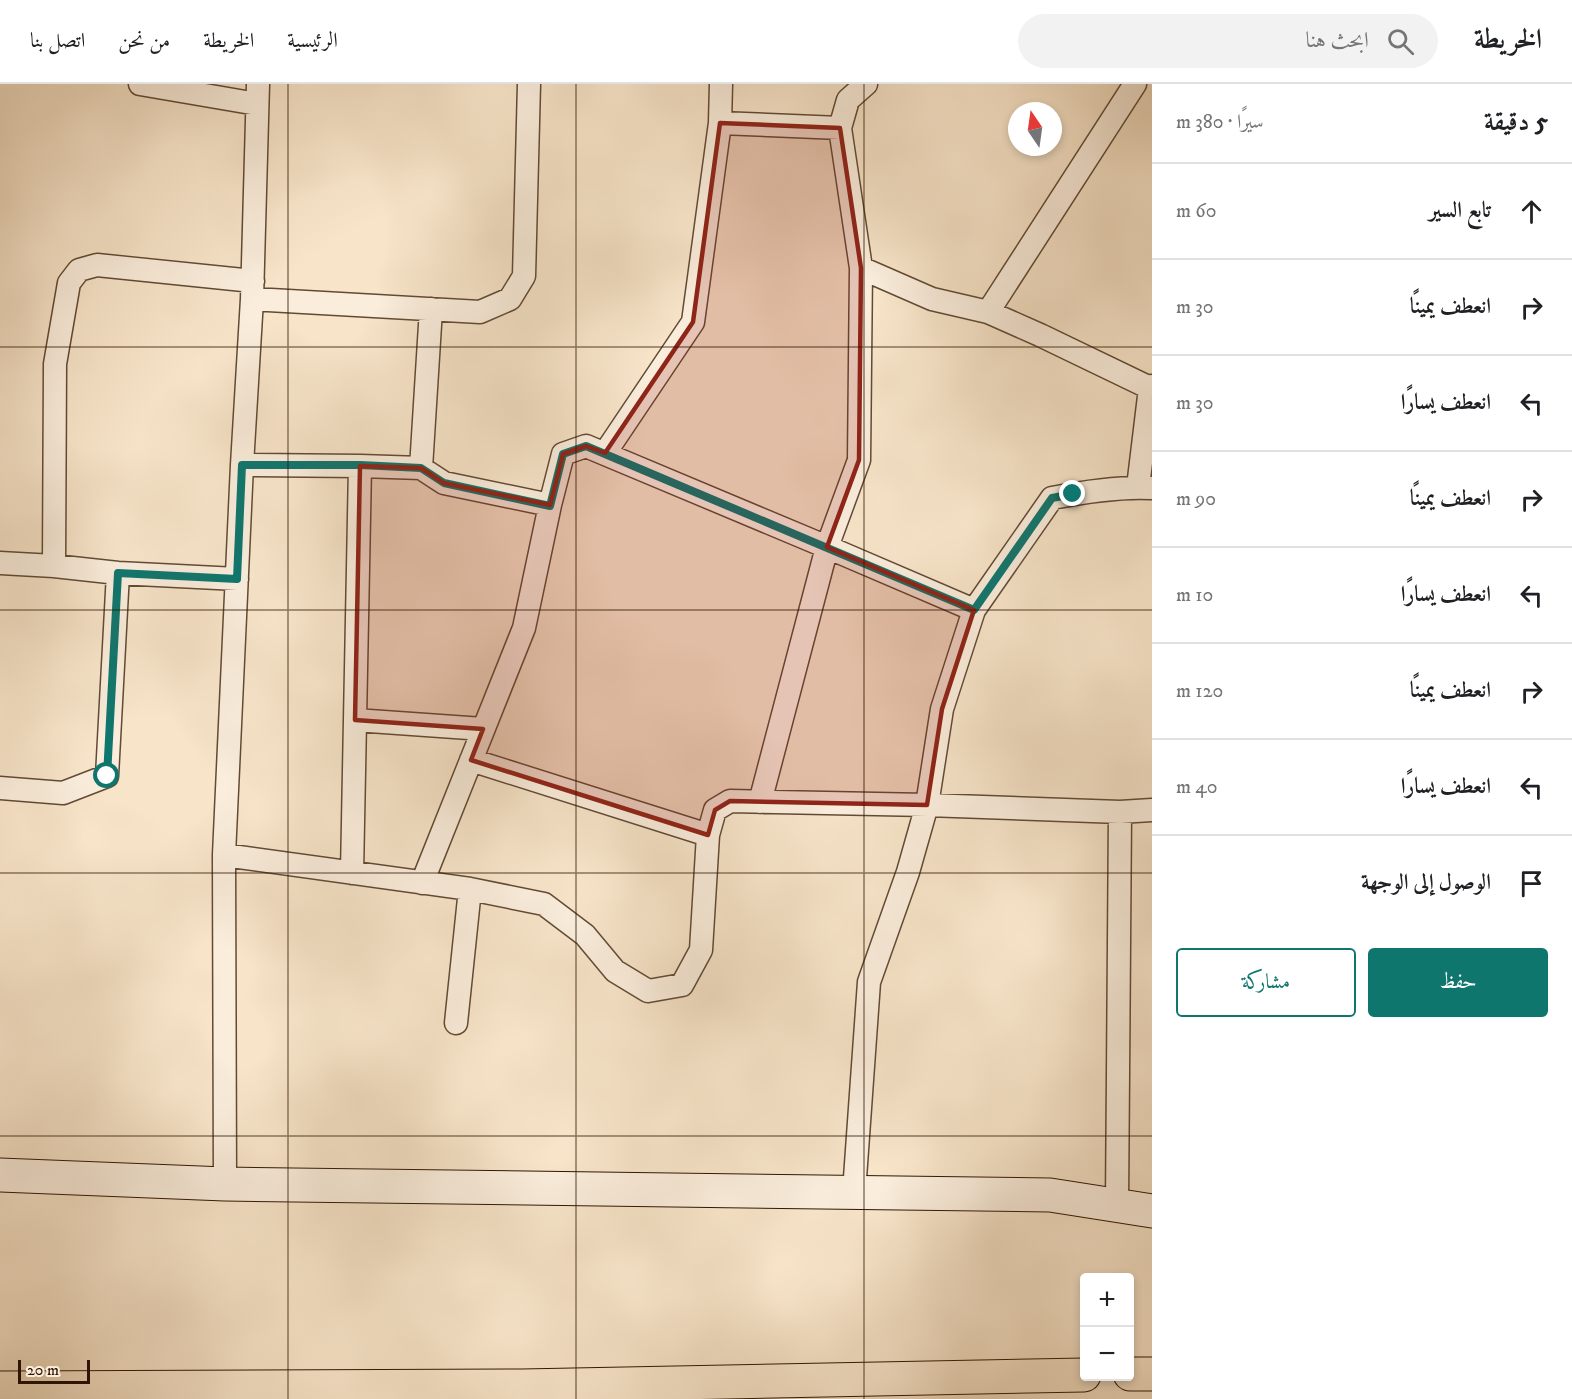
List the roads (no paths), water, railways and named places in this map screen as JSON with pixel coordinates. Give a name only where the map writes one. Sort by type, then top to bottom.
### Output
[{"type":"highway","points":[[1134,1374],[1152,1374]]},
{"type":"highway","points":[[0,1388],[510,1386],[1080,1375]]},
{"type":"street","points":[[140,84],[257,94],[252,290],[224,855],[225,1184]]},
{"type":"street","points":[[54,566],[55,364],[69,283],[79,270],[97,266],[252,290],[480,312],[510,298],[524,276],[529,84]]},
{"type":"street","points":[[604,453],[693,322],[720,123],[721,84]]},
{"type":"street","points":[[760,802],[827,547],[859,460],[861,268],[840,128],[848,100],[866,84]]},
{"type":"street","points":[[988,312],[1135,84]]},
{"type":"street","points":[[720,123],[840,128]]},
{"type":"street","points":[[854,1192],[869,982],[909,872],[927,805],[942,709],[974,610],[1052,498],[1145,488],[1151,387],[988,312],[932,299],[861,268]]},
{"type":"street","points":[[421,468],[431,309]]},
{"type":"street","points":[[422,883],[524,628],[563,454],[586,446],[974,610]]},
{"type":"street","points":[[242,465],[360,465],[421,468],[444,483],[550,506]]},
{"type":"street","points":[[352,873],[360,465]]},
{"type":"street","points":[[0,563],[118,573],[237,579]]},
{"type":"street","points":[[0,788],[63,793],[107,776],[118,573]]},
{"type":"street","points":[[355,720],[483,729]]},
{"type":"street","points":[[471,760],[708,835]]},
{"type":"street","points":[[224,855],[470,889],[544,904],[585,934],[615,971],[648,991],[682,984],[701,950],[708,835],[715,810],[730,801],[1120,812],[1152,810]]},
{"type":"street","points":[[1117,1205],[1120,812]]},
{"type":"street","points":[[456,1023],[470,889]]},
{"type":"street","points":[[0,1175],[225,1184],[1050,1195],[1152,1211]]}]
